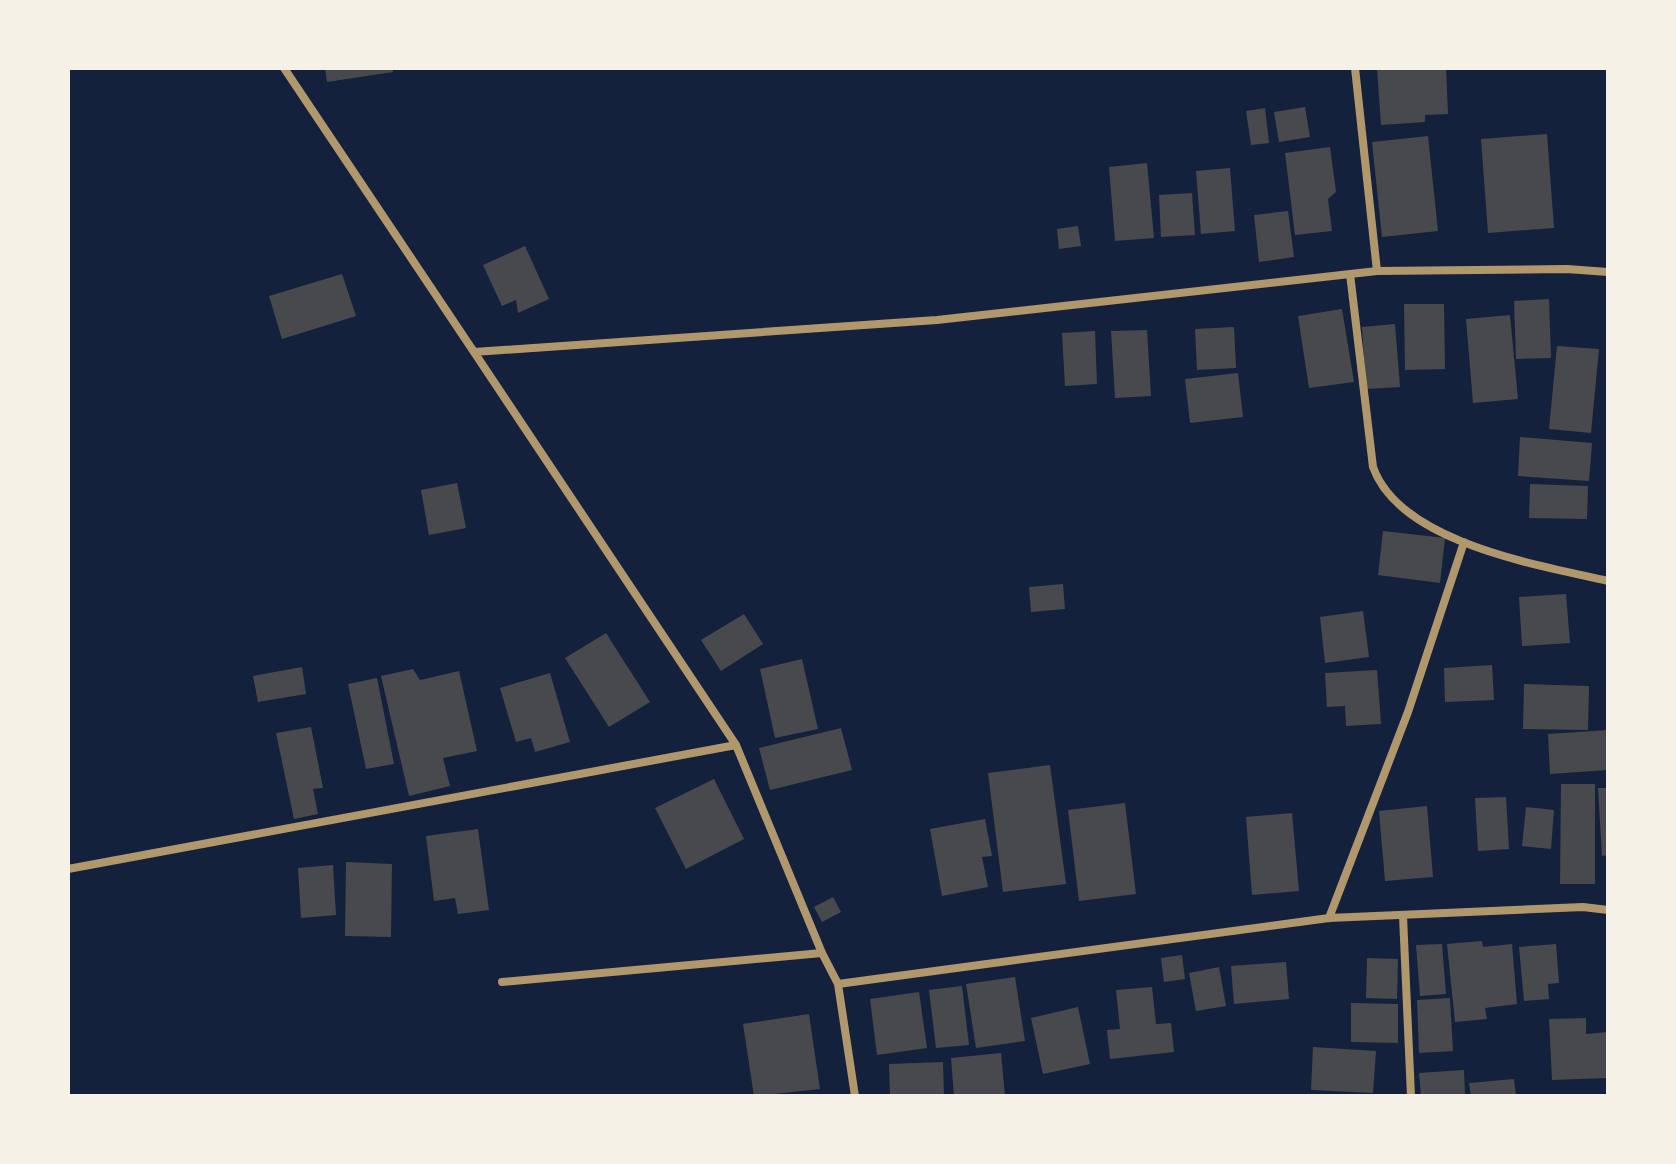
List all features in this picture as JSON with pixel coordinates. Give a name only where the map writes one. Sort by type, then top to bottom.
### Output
[{"type":"street","points":[[284,68],[736,745],[822,953],[838,984],[855,1096]]},
{"type":"street","points":[[1355,68],[1377,271]]},
{"type":"street","points":[[474,352],[937,320],[1377,271],[1567,269],[1605,272]]},
{"type":"street","points":[[1350,274],[1363,403],[1377,480],[1384,491],[1434,530],[1494,554],[1608,581]]},
{"type":"street","points":[[1329,918],[1408,712],[1464,542]]},
{"type":"street","points":[[68,869],[736,745]]},
{"type":"street","points":[[838,984],[1329,918],[1583,907],[1608,910]]},
{"type":"street","points":[[1403,916],[1411,1096]]},
{"type":"street","points":[[502,982],[822,953]]},
{"type":"building","points":[[325,68],[392,68],[393,72],[327,82]]},
{"type":"building","points":[[1377,68],[1446,68],[1448,114],[1425,115],[1425,122],[1381,125]]},
{"type":"building","points":[[1305,107],[1310,137],[1279,142],[1274,112]]},
{"type":"building","points":[[1265,108],[1269,143],[1251,145],[1246,111]]},
{"type":"building","points":[[1547,134],[1554,228],[1488,233],[1481,139]]},
{"type":"building","points":[[1428,136],[1438,231],[1382,237],[1372,142]]},
{"type":"building","points":[[1330,147],[1336,192],[1328,199],[1332,231],[1295,235],[1285,153]]},
{"type":"building","points":[[1147,163],[1154,238],[1115,241],[1109,167]]},
{"type":"building","points":[[1230,168],[1235,231],[1201,234],[1196,171]]},
{"type":"building","points":[[1192,193],[1195,235],[1161,237],[1159,195]]},
{"type":"building","points":[[1288,211],[1294,257],[1259,262],[1254,215]]},
{"type":"building","points":[[1078,226],[1081,246],[1059,249],[1057,229]]},
{"type":"building","points":[[525,246],[549,299],[518,313],[516,300],[502,306],[483,265]]},
{"type":"building","points":[[342,274],[356,316],[282,339],[269,296]]},
{"type":"building","points":[[1549,299],[1551,358],[1516,359],[1514,301]]},
{"type":"building","points":[[1404,304],[1444,304],[1445,369],[1405,370]]},
{"type":"building","points":[[1342,309],[1354,382],[1309,388],[1298,316]]},
{"type":"building","points":[[1510,315],[1518,399],[1473,403],[1466,319]]},
{"type":"building","points":[[1395,324],[1400,387],[1366,389],[1362,327]]},
{"type":"building","points":[[1234,327],[1236,368],[1197,370],[1195,329]]},
{"type":"building","points":[[1147,330],[1151,396],[1115,398],[1111,331]]},
{"type":"building","points":[[1095,331],[1097,384],[1065,386],[1062,333]]},
{"type":"building","points":[[1557,346],[1599,349],[1591,433],[1549,429]]},
{"type":"building","points":[[1238,373],[1243,417],[1190,423],[1185,379]]},
{"type":"building","points":[[1520,437],[1592,443],[1589,481],[1518,476]]},
{"type":"building","points":[[457,483],[466,528],[429,535],[421,490]]},
{"type":"building","points":[[1530,484],[1588,486],[1587,519],[1529,518]]},
{"type":"building","points":[[1383,531],[1445,538],[1440,583],[1378,575]]},
{"type":"building","points":[[1063,584],[1065,609],[1031,612],[1029,587]]},
{"type":"building","points":[[1566,594],[1570,643],[1522,646],[1519,597]]},
{"type":"building","points":[[1363,611],[1369,657],[1325,663],[1320,617]]},
{"type":"building","points":[[744,614],[763,644],[721,671],[701,640]]},
{"type":"building","points":[[606,633],[650,702],[609,727],[565,658]]},
{"type":"building","points":[[802,659],[818,729],[775,738],[760,669]]},
{"type":"building","points":[[1492,665],[1494,700],[1445,702],[1444,668]]},
{"type":"building","points":[[302,667],[306,694],[258,702],[253,676]]},
{"type":"building","points":[[413,669],[420,680],[459,671],[477,751],[443,758],[450,786],[409,796],[381,676]]},
{"type":"building","points":[[1377,670],[1381,724],[1346,726],[1345,706],[1327,707],[1325,673]]},
{"type":"building","points":[[550,673],[570,742],[535,752],[531,738],[516,742],[500,688]]},
{"type":"building","points":[[377,678],[394,764],[366,769],[348,684]]},
{"type":"building","points":[[1524,684],[1589,686],[1588,730],[1523,729]]},
{"type":"building","points":[[311,727],[323,788],[313,789],[318,814],[294,819],[276,733]]},
{"type":"building","points":[[841,728],[852,770],[770,790],[759,748]]},
{"type":"building","points":[[1608,730],[1608,770],[1550,774],[1548,734]]},
{"type":"building","points":[[1050,765],[1066,884],[1003,892],[988,773]]},
{"type":"building","points":[[714,779],[744,839],[686,869],[655,808]]},
{"type":"building","points":[[1561,784],[1595,784],[1595,884],[1560,884]]},
{"type":"building","points":[[1598,788],[1608,788],[1608,855],[1602,856]]},
{"type":"building","points":[[1506,797],[1509,849],[1478,851],[1475,798]]},
{"type":"building","points":[[1125,803],[1136,894],[1079,901],[1068,810]]},
{"type":"building","points":[[1427,806],[1433,877],[1385,881],[1379,811]]},
{"type":"building","points":[[1526,807],[1554,810],[1551,849],[1522,846]]},
{"type":"building","points":[[1292,813],[1299,891],[1252,895],[1246,817]]},
{"type":"building","points":[[985,819],[992,856],[982,857],[988,887],[942,896],[930,829]]},
{"type":"building","points":[[478,829],[489,910],[458,914],[455,898],[434,901],[426,836]]},
{"type":"building","points":[[346,862],[392,864],[391,937],[345,936]]},
{"type":"building","points":[[333,865],[336,915],[301,918],[298,868]]},
{"type":"building","points":[[833,897],[841,912],[822,922],[814,907]]},
{"type":"building","points":[[1482,941],[1483,947],[1512,944],[1517,1004],[1485,1008],[1487,1019],[1455,1022],[1447,944]]},
{"type":"building","points":[[1442,944],[1446,994],[1420,996],[1416,945]]},
{"type":"building","points":[[1556,944],[1559,983],[1548,984],[1549,999],[1524,1001],[1519,947]]},
{"type":"building","points":[[1182,955],[1185,979],[1164,982],[1161,958]]},
{"type":"building","points":[[1367,958],[1398,959],[1397,999],[1366,998]]},
{"type":"building","points":[[1286,962],[1289,999],[1234,1004],[1231,966]]},
{"type":"building","points":[[1219,967],[1226,1006],[1196,1011],[1189,973]]},
{"type":"building","points":[[1015,977],[1025,1041],[976,1048],[966,984]]},
{"type":"building","points":[[962,986],[969,1045],[936,1048],[929,990]]},
{"type":"building","points":[[1152,987],[1156,1024],[1171,1023],[1174,1052],[1110,1059],[1107,1030],[1120,1029],[1116,990]]},
{"type":"building","points":[[919,992],[927,1048],[877,1055],[870,999]]},
{"type":"building","points":[[1450,998],[1453,1051],[1419,1053],[1417,1000]]},
{"type":"building","points":[[1351,1003],[1398,1004],[1398,1043],[1351,1042]]},
{"type":"building","points":[[1078,1007],[1090,1064],[1043,1074],[1031,1018]]},
{"type":"building","points":[[809,1014],[820,1089],[754,1096],[743,1024]]},
{"type":"building","points":[[1586,1018],[1586,1034],[1608,1032],[1608,1078],[1552,1080],[1549,1019]]},
{"type":"building","points":[[1313,1047],[1376,1051],[1373,1093],[1311,1090]]},
{"type":"building","points":[[1001,1053],[1005,1096],[954,1096],[951,1058]]},
{"type":"building","points":[[943,1062],[944,1096],[890,1096],[889,1064]]},
{"type":"building","points":[[1464,1070],[1465,1096],[1421,1096],[1419,1073]]},
{"type":"building","points":[[1514,1079],[1516,1096],[1471,1096],[1469,1083]]}]
